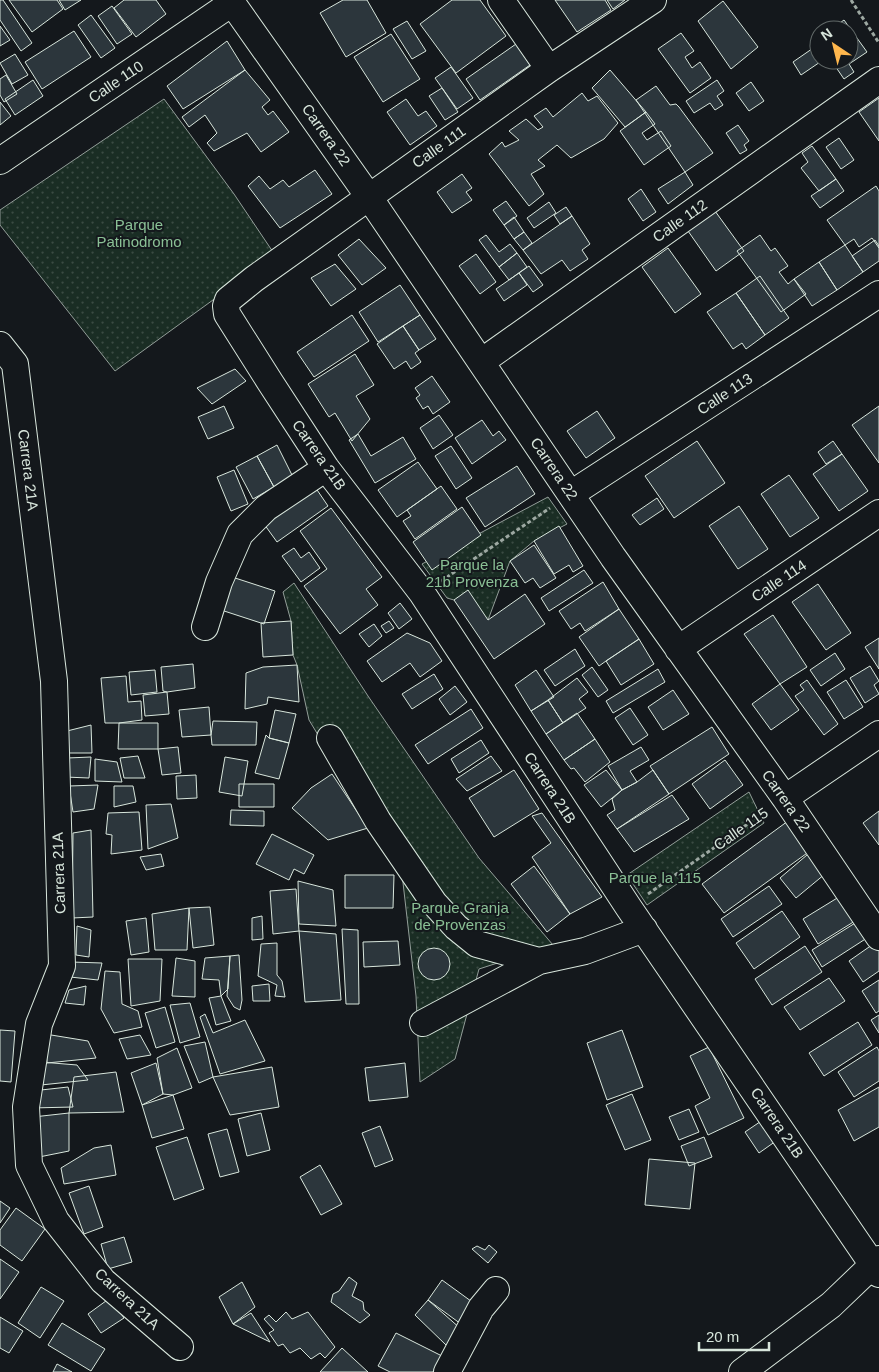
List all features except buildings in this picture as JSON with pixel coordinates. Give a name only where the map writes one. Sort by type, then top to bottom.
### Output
[{"type":"street","points":[[501,0],[549,69]]},
{"type":"street","name":"Calle 111","points":[[228,300],[254,279],[549,69],[653,0]]},
{"type":"street","name":"Calle 110","points":[[0,161],[231,2]]},
{"type":"street","name":"Carrera 22","points":[[231,2],[370,196],[614,557],[785,798],[879,937]]},
{"type":"street","name":"Calle 112","points":[[481,362],[879,80]]},
{"type":"street","name":"Calle 113","points":[[571,494],[879,294]]},
{"type":"street","name":"Carrera 21B","points":[[228,300],[226,306],[227,314],[326,468],[422,594],[629,908],[877,1266]]},
{"type":"street","name":"Carrera 21A","points":[[0,345],[15,364],[54,681],[62,966],[39,1024],[26,1107],[29,1165],[56,1221],[103,1281],[180,1347]]},
{"type":"street","points":[[205,628],[219,582],[240,534],[266,508],[326,468]]},
{"type":"street","name":"Calle 114","points":[[678,649],[879,513]]},
{"type":"street","points":[[785,798],[879,734]]},
{"type":"street","points":[[330,738],[378,821],[434,903],[456,927],[477,944],[539,961]]},
{"type":"street","points":[[423,1023],[539,961],[585,950],[644,929]]},
{"type":"street","points":[[742,1372],[831,1305],[877,1266]]},
{"type":"street","points":[[447,1372],[481,1308],[496,1290]]},
{"type":"path","points":[[850,0],[879,43]]},
{"type":"path","points":[[422,594],[571,494]]},
{"type":"path","name":"Calle 115","points":[[629,908],[785,798]]},
{"type":"green space","name":"Parque Patinodromo","points":[[164,99],[234,194],[275,255],[115,371],[0,225],[0,210]]},
{"type":"green space","name":"Parque la 21b Provenza","points":[[548,497],[567,524],[534,541],[510,561],[488,620],[454,600],[447,598],[422,564]]},
{"type":"green space","name":"Parque Granja de Provenzas","points":[[294,583],[368,696],[479,858],[553,945],[479,969],[455,1059],[420,1082],[416,996],[402,874],[309,720],[293,655],[291,621],[283,592]]},
{"type":"green space","name":"Parque la 115","points":[[749,792],[764,823],[647,905],[627,875]]}]
